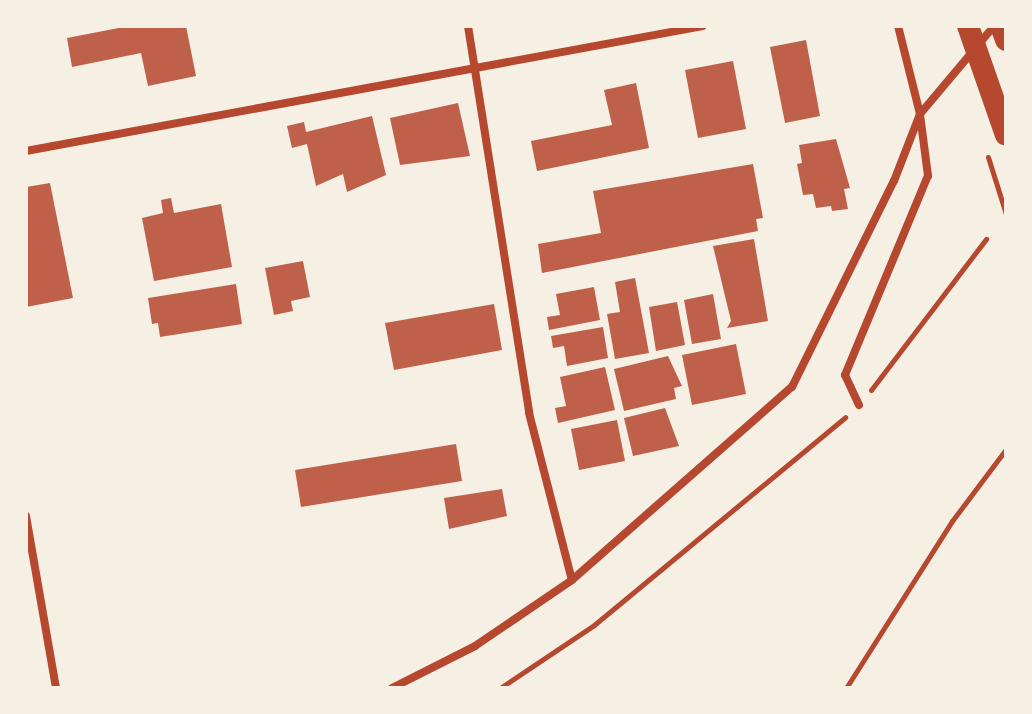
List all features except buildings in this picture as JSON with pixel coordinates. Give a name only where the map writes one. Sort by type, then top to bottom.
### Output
[{"type":"highway","points":[[968,26],[1006,135]]},
{"type":"highway","points":[[1001,26],[1006,40]]},
{"type":"street","points":[[468,26],[529,413],[572,580]]},
{"type":"street","points":[[26,151],[703,26]]},
{"type":"street","points":[[859,405],[845,375],[928,176],[920,114],[898,26]]},
{"type":"street","points":[[392,688],[475,646],[572,580],[792,387],[894,181],[920,114],[994,26]]},
{"type":"street","points":[[26,516],[56,688]]},
{"type":"path","points":[[500,688],[594,625],[859,405],[986,239]]},
{"type":"path","points":[[846,688],[952,521],[1006,449]]}]
